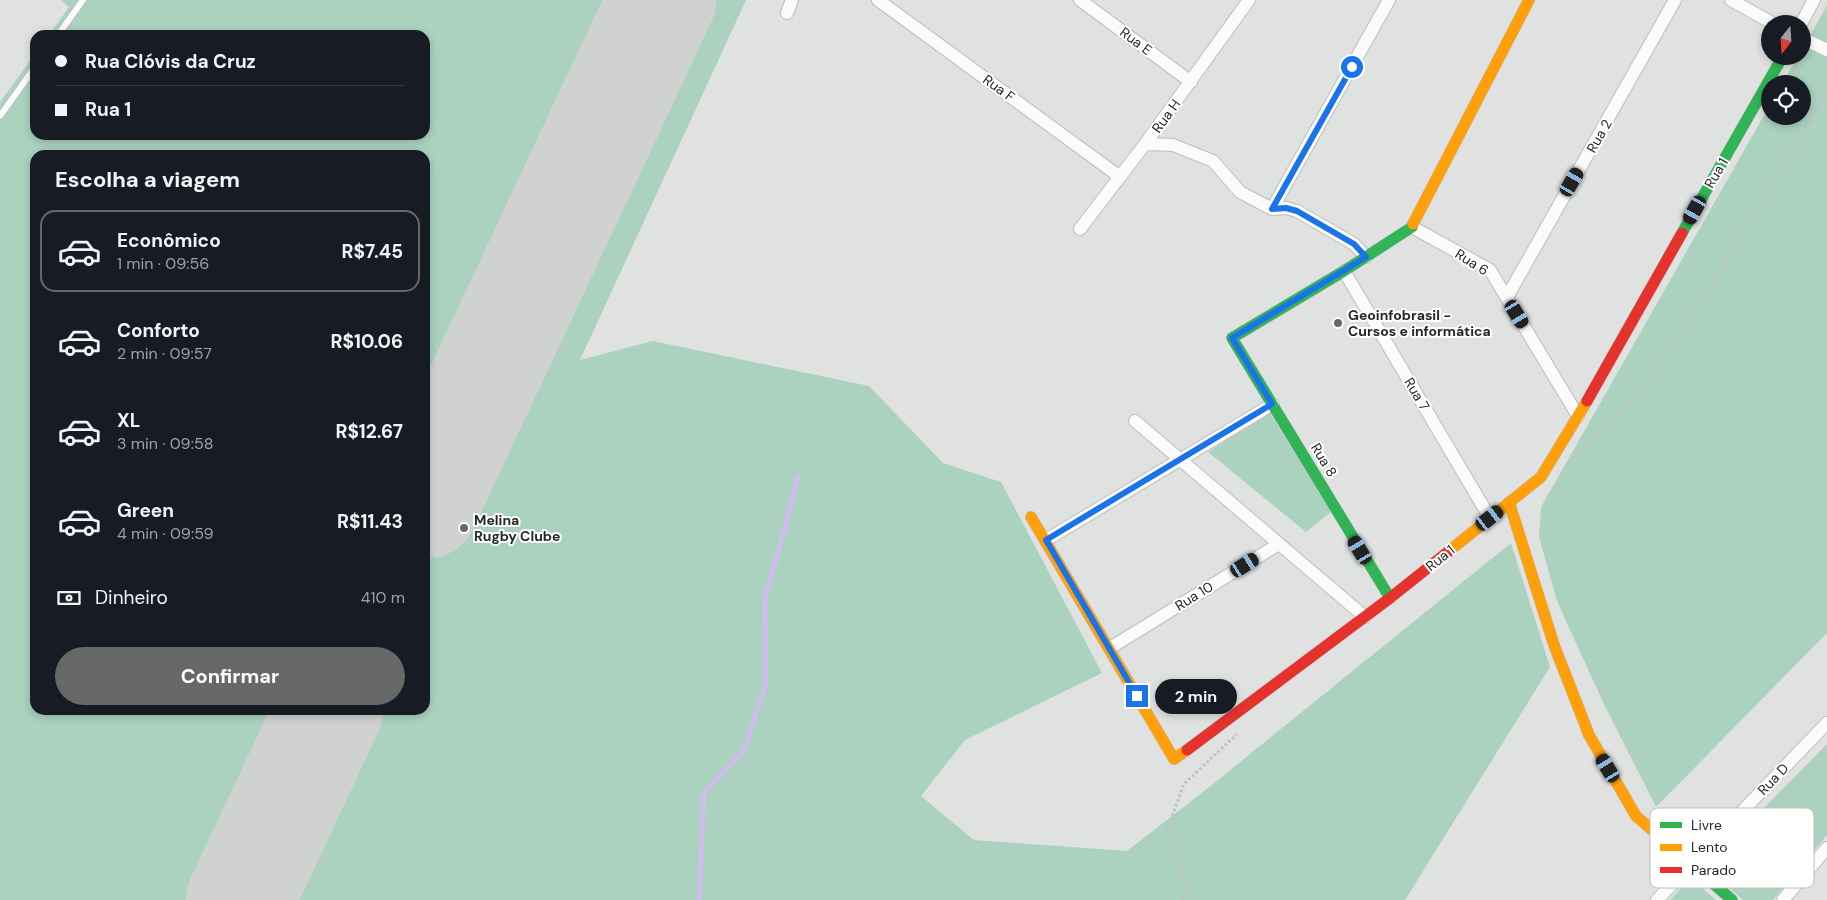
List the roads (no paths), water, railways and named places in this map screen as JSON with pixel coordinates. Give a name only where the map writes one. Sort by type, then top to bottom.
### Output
[{"type":"street","points":[[786,13],[792,0]]},
{"type":"street","name":"Rua F","points":[[878,0],[1120,177]]},
{"type":"street","name":"Rua E","points":[[1080,0],[1191,82]]},
{"type":"street","name":"Rua H","points":[[1080,229],[1191,82],[1249,0]]},
{"type":"street","points":[[1272,209],[1389,0]]},
{"type":"street","points":[[1344,271],[1412,227],[1528,0]]},
{"type":"street","name":"Rua 2","points":[[1507,297],[1675,0]]},
{"type":"street","points":[[1731,0],[1761,17]]},
{"type":"street","points":[[1806,15],[1814,0]]},
{"type":"street","points":[[1811,42],[1827,50]]},
{"type":"street","name":"Rua 1","points":[[1031,517],[1174,759],[1390,598],[1541,477],[1578,416],[1778,65]]},
{"type":"street","points":[[1145,144],[1173,145],[1212,161],[1240,192],[1272,209],[1286,208],[1297,211],[1354,244],[1366,257]]},
{"type":"street","name":"Rua 6","points":[[1412,227],[1490,270],[1578,416]]},
{"type":"street","name":"Rua 8","points":[[1344,271],[1232,338],[1390,598]]},
{"type":"street","name":"Rua 7","points":[[1344,271],[1490,518]]},
{"type":"street","points":[[1046,540],[1272,404]]},
{"type":"street","points":[[1135,422],[1365,617]]},
{"type":"street","points":[[1509,502],[1554,645],[1589,735],[1636,816],[1650,828]]},
{"type":"street","name":"Rua 10","points":[[1110,648],[1278,544]]},
{"type":"street","name":"Rua D","points":[[1746,808],[1827,723]]},
{"type":"street","points":[[1814,863],[1827,848]]},
{"type":"street","name":"Rua D","points":[[1657,900],[1669,888]]},
{"type":"street","points":[[1718,888],[1732,900]]},
{"type":"street","points":[[1783,900],[1793,888]]},
{"type":"lane","points":[[61,30],[82,0]]},
{"type":"lane","points":[[0,116],[30,74]]},
{"type":"waterway","points":[[699,900],[704,792],[744,750],[766,683],[765,600],[798,478]]},
{"type":"place","name":"Geoinfobrasil - Cursos e informática","points":[[1338,323]]},
{"type":"place","name":"Melina Rugby Clube","points":[[464,528]]}]
